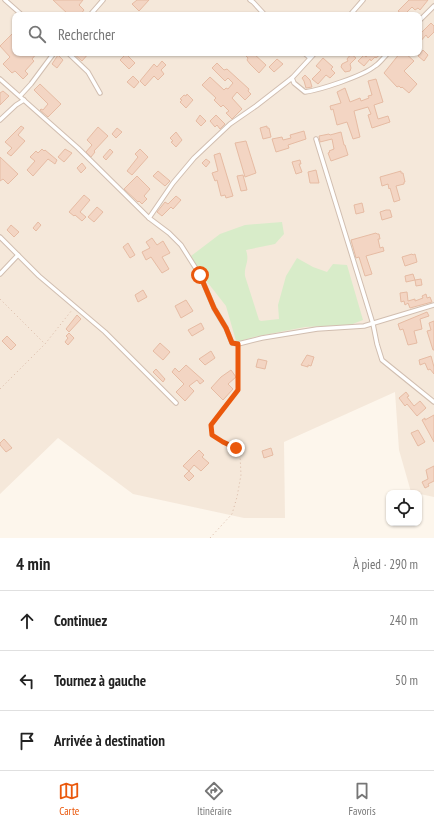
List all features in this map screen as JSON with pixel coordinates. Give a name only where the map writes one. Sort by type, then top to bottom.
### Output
[{"type":"street","points":[[5,0],[19,12]]},
{"type":"street","points":[[93,12],[103,0]]},
{"type":"street","points":[[353,12],[363,0]]},
{"type":"street","points":[[253,1],[262,12]]},
{"type":"street","points":[[422,18],[434,6]]},
{"type":"street","points":[[20,96],[31,84],[51,56]]},
{"type":"street","points":[[71,56],[88,72],[100,93]]},
{"type":"street","points":[[149,218],[194,158],[230,124],[292,78],[310,58],[308,56]]},
{"type":"street","points":[[292,78],[294,83],[305,92],[313,91],[375,67],[385,56]]},
{"type":"street","points":[[0,79],[78,148],[149,218],[169,233],[181,245],[200,275],[214,308],[226,328],[232,343],[238,344],[306,330],[364,326],[434,305]]},
{"type":"street","points":[[0,120],[16,105],[24,100]]},
{"type":"street","points":[[316,139],[373,324],[382,360],[434,402]]},
{"type":"street","points":[[0,237],[39,276],[105,332],[176,403]]},
{"type":"street","points":[[0,274],[18,255]]},
{"type":"path","points":[[0,299],[45,344]]},
{"type":"path","points":[[0,389],[45,344],[75,306]]},
{"type":"path","points":[[210,538],[232,514],[238,497],[240,455],[236,448],[212,435],[211,425],[238,390],[238,344]]},
{"type":"shaded area","points":[[0,0],[434,0],[434,497],[422,494],[422,490],[410,490],[399,450],[395,392],[284,442],[285,518],[244,518],[133,494],[58,438],[0,494]]},
{"type":"green space","points":[[282,222],[284,234],[275,244],[246,250],[247,261],[245,276],[259,320],[279,319],[278,305],[286,276],[297,258],[313,267],[327,272],[333,264],[347,265],[363,320],[350,325],[305,327],[236,341],[226,306],[201,274],[191,256],[220,234],[245,225]]},
{"type":"building","points":[[53,0],[83,0],[79,5],[84,10],[82,12],[66,12]]},
{"type":"building","points":[[137,0],[149,0],[139,11],[132,4]]},
{"type":"building","points":[[409,0],[428,0],[420,10],[418,8],[415,10],[412,7],[407,12],[398,11]]},
{"type":"building","points":[[431,23],[434,26],[434,32],[428,38],[426,35],[422,40],[422,32]]},
{"type":"building","points":[[12,34],[12,56],[34,56],[32,59],[34,61],[25,71],[28,74],[23,79],[15,71],[12,73],[3,64],[10,57],[0,46]]},
{"type":"building","points":[[423,50],[428,55],[424,61],[418,56],[422,56]]},
{"type":"building","points":[[57,56],[63,60],[57,68],[52,64]]},
{"type":"building","points":[[76,56],[86,56],[82,61]]},
{"type":"building","points":[[124,56],[128,56],[135,63],[129,69],[120,60]]},
{"type":"building","points":[[246,56],[256,56],[266,65],[259,73],[247,60],[248,58]]},
{"type":"building","points":[[349,56],[356,58],[350,64],[350,71],[345,72],[341,67],[342,64],[348,61],[347,59]]},
{"type":"building","points":[[363,56],[378,56],[371,61],[370,59],[364,66],[358,61]]},
{"type":"building","points":[[398,56],[408,56],[414,61],[404,71],[417,84],[409,93],[402,87],[397,87],[384,73]]},
{"type":"building","points":[[323,58],[333,67],[331,69],[335,73],[330,78],[326,75],[318,84],[312,79],[321,70],[316,66]]},
{"type":"building","points":[[277,59],[283,64],[274,72],[269,67]]},
{"type":"building","points":[[162,61],[166,65],[161,70],[164,74],[158,80],[154,76],[145,86],[140,81],[154,64],[157,67]]},
{"type":"building","points":[[217,63],[224,70],[227,69],[249,89],[248,91],[251,94],[245,100],[237,92],[232,98],[242,109],[232,119],[226,113],[229,111],[223,105],[221,107],[214,100],[216,98],[202,85],[210,77],[224,90],[226,88],[228,89],[233,83],[228,78],[225,81],[212,68]]},
{"type":"building","points":[[305,75],[310,80],[312,87],[306,88],[302,78]]},
{"type":"building","points":[[133,76],[139,82],[134,88],[127,82]]},
{"type":"building","points":[[376,79],[383,102],[374,105],[378,119],[388,116],[390,122],[372,128],[368,115],[371,114],[368,107],[354,111],[360,137],[353,139],[347,122],[337,125],[333,109],[331,110],[330,106],[341,103],[337,92],[345,88],[350,102],[360,98],[361,101],[369,98],[368,96],[372,95],[368,81]]},
{"type":"building","points":[[40,84],[61,104],[48,117],[40,110],[43,110],[48,104],[34,90]]},
{"type":"building","points":[[3,91],[9,96],[0,105],[0,93]]},
{"type":"building","points":[[187,94],[193,100],[186,108],[180,102],[182,100],[180,99]]},
{"type":"building","points":[[200,115],[206,121],[201,126],[196,121]]},
{"type":"building","points":[[216,115],[225,124],[220,129],[217,125],[215,127],[210,121]]},
{"type":"building","points":[[21,126],[24,128],[18,135],[25,141],[11,156],[7,153],[12,148],[5,142]]},
{"type":"building","points":[[267,126],[271,137],[263,139],[260,128]]},
{"type":"building","points":[[98,127],[108,136],[94,151],[95,152],[91,157],[86,152],[92,145],[87,140]]},
{"type":"building","points":[[117,128],[122,132],[116,138],[112,134]]},
{"type":"building","points":[[304,131],[306,139],[288,145],[289,148],[276,152],[272,139],[282,137],[283,140],[291,138],[290,135]]},
{"type":"building","points":[[176,132],[182,140],[176,147],[171,142],[173,141],[170,138]]},
{"type":"building","points":[[341,132],[348,155],[331,161],[328,153],[334,149],[332,139],[320,142],[319,136]]},
{"type":"building","points":[[246,141],[256,173],[245,177],[235,143]]},
{"type":"building","points":[[42,149],[57,160],[55,164],[48,159],[33,176],[27,170],[35,161],[30,157],[36,151],[38,153]]},
{"type":"building","points":[[65,149],[72,153],[64,162],[58,157]]},
{"type":"building","points":[[110,149],[113,152],[106,160],[103,157]]},
{"type":"building","points":[[140,149],[148,157],[132,175],[127,171],[138,157],[135,154]]},
{"type":"building","points":[[220,153],[233,196],[226,198],[225,195],[221,196],[217,180],[215,181],[212,173],[218,171],[214,155]]},
{"type":"building","points":[[0,157],[18,174],[8,184],[3,179],[0,181]]},
{"type":"building","points":[[206,159],[210,162],[206,167],[202,163]]},
{"type":"building","points":[[300,160],[301,164],[299,164],[302,172],[296,174],[292,162]]},
{"type":"building","points":[[82,163],[86,168],[81,173],[77,168]]},
{"type":"building","points":[[316,170],[319,183],[310,183],[308,172]]},
{"type":"building","points":[[158,171],[170,181],[165,186],[153,176]]},
{"type":"building","points":[[401,171],[405,182],[404,184],[396,186],[400,200],[394,202],[388,184],[382,186],[380,177]]},
{"type":"building","points":[[243,175],[247,190],[241,191],[237,176]]},
{"type":"building","points":[[137,176],[150,189],[144,196],[147,199],[142,204],[124,189]]},
{"type":"building","points":[[84,195],[90,200],[80,212],[86,217],[82,221],[69,212]]},
{"type":"building","points":[[176,196],[181,200],[173,209],[171,207],[162,216],[157,212],[165,202],[168,204]]},
{"type":"building","points":[[362,203],[364,212],[356,214],[354,205]]},
{"type":"building","points":[[97,207],[103,212],[94,222],[88,217]]},
{"type":"building","points":[[390,210],[392,217],[382,220],[380,212]]},
{"type":"building","points":[[38,222],[41,225],[36,231],[33,228]]},
{"type":"building","points":[[11,225],[19,232],[14,237],[7,230]]},
{"type":"building","points":[[376,233],[379,234],[380,239],[378,239],[380,248],[383,247],[384,251],[366,256],[372,274],[365,276],[359,257],[356,258],[351,240]]},
{"type":"building","points":[[152,238],[157,245],[163,241],[170,253],[162,257],[169,269],[162,273],[151,257],[146,260],[142,252],[150,248],[146,242]]},
{"type":"building","points":[[128,243],[135,255],[130,258],[123,247]]},
{"type":"building","points":[[415,254],[417,262],[405,266],[402,257]]},
{"type":"building","points":[[413,274],[415,280],[406,282],[405,276]]},
{"type":"building","points":[[421,279],[422,285],[416,286],[415,280]]},
{"type":"building","points":[[143,290],[147,297],[138,302],[135,295]]},
{"type":"building","points":[[407,292],[408,301],[415,299],[415,301],[423,298],[422,296],[426,294],[427,298],[430,297],[432,302],[410,308],[408,303],[405,305],[404,301],[401,302],[400,293]]},
{"type":"building","points":[[186,300],[193,311],[181,318],[175,306]]},
{"type":"building","points":[[427,312],[429,316],[420,319],[422,329],[414,331],[417,343],[408,345],[403,329],[400,330],[398,324]]},
{"type":"building","points":[[77,315],[81,319],[69,332],[66,329]]},
{"type":"building","points":[[434,321],[433,350],[427,331],[431,330],[429,323]]},
{"type":"building","points":[[201,323],[204,329],[192,336],[188,330]]},
{"type":"building","points":[[69,333],[74,338],[68,345],[65,342],[68,338],[66,336]]},
{"type":"building","points":[[7,336],[16,345],[11,350],[2,341]]},
{"type":"building","points":[[160,343],[170,352],[163,360],[153,351]]},
{"type":"building","points":[[211,351],[215,358],[205,365],[199,359]]},
{"type":"building","points":[[307,355],[314,357],[311,366],[308,365],[308,367],[301,365]]},
{"type":"building","points":[[431,356],[434,374],[430,369],[428,370],[425,363],[420,365],[419,360]]},
{"type":"building","points":[[258,359],[267,361],[265,369],[256,367]]},
{"type":"building","points":[[186,365],[204,381],[200,384],[197,380],[189,386],[194,391],[185,401],[176,392],[184,384],[172,372],[175,368],[179,372]]},
{"type":"building","points":[[156,369],[165,379],[163,382],[153,372]]},
{"type":"building","points":[[231,370],[236,377],[228,384],[233,389],[223,400],[211,388],[221,377]]},
{"type":"building","points":[[406,392],[409,396],[407,397],[414,406],[420,401],[426,408],[417,416],[407,404],[405,406],[399,398]]},
{"type":"building","points":[[434,415],[434,442],[422,420]]},
{"type":"building","points":[[418,430],[425,442],[418,446],[411,433]]},
{"type":"building","points":[[4,439],[12,448],[6,452],[0,445]]},
{"type":"building","points":[[271,448],[273,455],[264,458],[262,451]]},
{"type":"building","points":[[199,450],[204,455],[202,457],[209,463],[201,471],[194,465],[189,471],[183,466]]},
{"type":"building","points":[[434,466],[434,481],[428,484],[429,486],[425,488],[422,482],[428,479],[426,470]]},
{"type":"building","points":[[189,471],[194,476],[189,481],[184,476]]},
{"type":"route","points":[[200,275],[214,308],[226,328],[232,343],[238,344],[238,390],[217,415],[211,425],[212,435],[236,448]]}]
